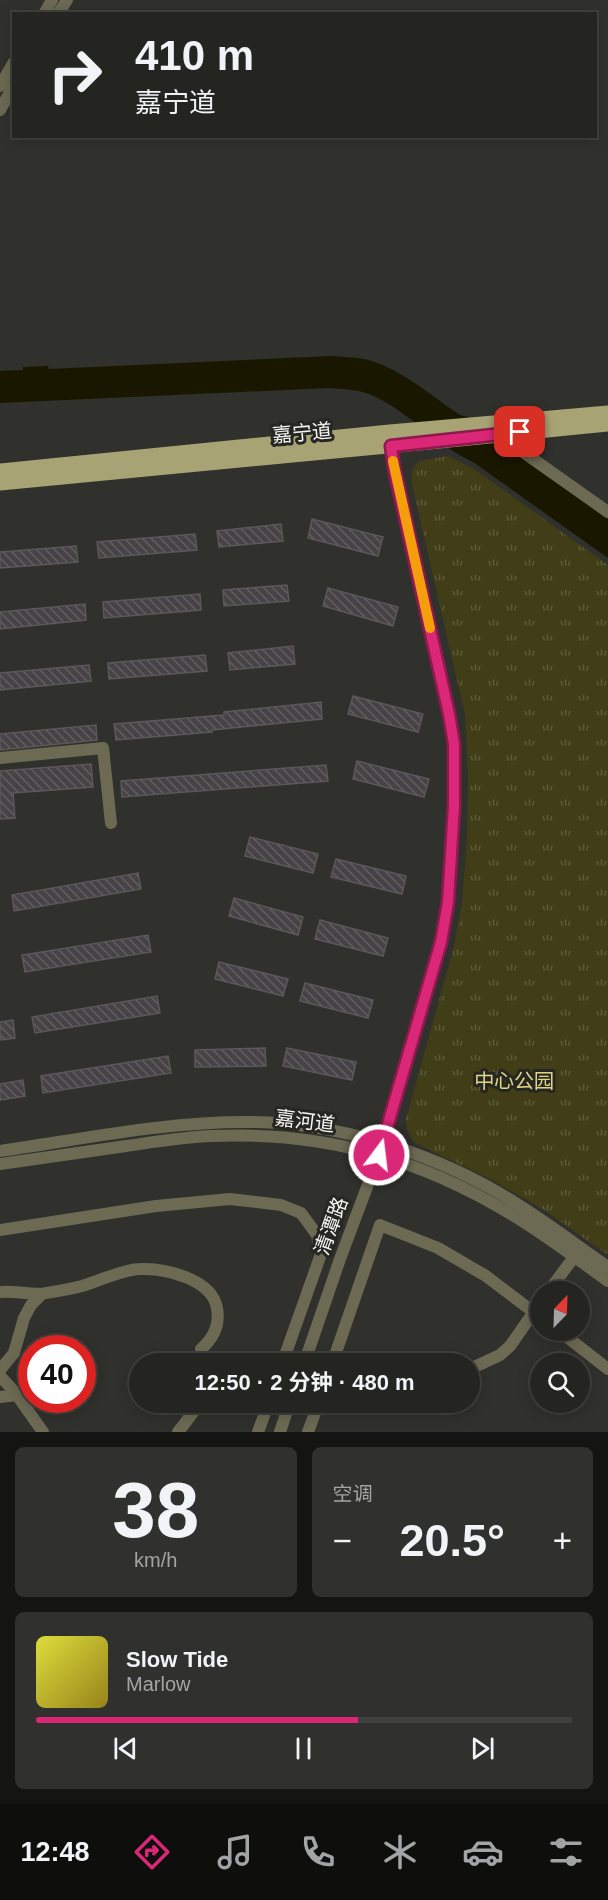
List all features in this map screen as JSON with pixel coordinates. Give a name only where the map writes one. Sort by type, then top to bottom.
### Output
[{"type":"main road","name":"嘉宁道","points":[[0,483],[390,439],[416,430],[608,413]]},
{"type":"main road","name":"嘉宁道","points":[[0,471],[390,439],[429,442],[608,424]]},
{"type":"street","points":[[0,110],[12,68]]},
{"type":"street","points":[[499,435],[608,512]]},
{"type":"street","name":"清潭路","points":[[308,1353],[381,1149],[441,942],[448,902],[454,806],[454,744],[394,468],[390,439]]},
{"type":"street","points":[[0,758],[103,748],[111,823]]},
{"type":"street","name":"嘉河道","points":[[0,1151],[154,1128],[234,1122],[313,1127],[381,1149],[435,1162],[485,1186],[530,1213],[608,1267]]},
{"type":"street","name":"嘉河道","points":[[0,1164],[211,1136],[261,1136],[314,1140],[381,1149],[482,1198],[522,1221],[608,1281]]},
{"type":"street","points":[[0,1230],[156,1206],[230,1199],[281,1205],[301,1213],[317,1235],[321,1254],[286,1353]]},
{"type":"street","points":[[336,1353],[380,1225],[438,1248],[530,1305]]},
{"type":"street","points":[[556,1281],[574,1257]]},
{"type":"street","points":[[0,1292],[42,1294],[80,1287],[138,1268],[165,1271],[185,1277],[207,1289],[217,1306],[218,1326],[209,1342],[201,1349],[201,1353]]},
{"type":"street","points":[[0,1370],[14,1353],[24,1318],[31,1305],[42,1294]]},
{"type":"street","points":[[480,1364],[500,1355],[530,1320]]},
{"type":"street","points":[[572,1341],[608,1369]]},
{"type":"street","points":[[0,1376],[17,1395],[43,1432]]},
{"type":"street","points":[[0,1397],[17,1395]]},
{"type":"street","points":[[178,1432],[193,1413]]},
{"type":"street","points":[[258,1432],[265,1413]]},
{"type":"street","points":[[280,1432],[286,1413]]},
{"type":"street","points":[[309,1432],[315,1413]]},
{"type":"green space","name":"中心公园","points":[[448,456],[474,469],[608,565],[608,1255],[544,1210],[492,1180],[413,1142],[407,1129],[406,1119],[454,946],[462,903],[467,839],[468,776],[465,715],[411,480],[413,468],[419,461]]},
{"type":"shaded area","points":[[331,356],[364,359],[401,375],[460,415],[468,417],[608,519],[608,558],[396,409],[364,392],[328,388],[0,403],[0,371],[23,370],[23,367],[48,366],[49,369]]},
{"type":"building","points":[[312,519],[383,537],[378,556],[308,538]]},
{"type":"building","points":[[281,524],[283,541],[219,547],[217,531]]},
{"type":"building","points":[[195,534],[197,550],[99,558],[97,542]]},
{"type":"building","points":[[76,546],[78,562],[0,568],[0,552]]},
{"type":"building","points":[[287,585],[289,601],[224,606],[223,590]]},
{"type":"building","points":[[328,588],[398,607],[393,626],[323,606]]},
{"type":"building","points":[[200,594],[201,610],[104,618],[103,602]]},
{"type":"building","points":[[85,604],[86,620],[0,629],[0,612]]},
{"type":"building","points":[[293,646],[295,664],[230,670],[228,653]]},
{"type":"building","points":[[205,655],[207,671],[109,679],[108,663]]},
{"type":"building","points":[[89,665],[91,681],[0,690],[0,673]]},
{"type":"building","points":[[353,696],[423,714],[418,732],[348,714]]},
{"type":"building","points":[[321,702],[322,719],[116,740],[114,724],[224,715],[224,712]]},
{"type":"building","points":[[96,725],[97,740],[0,750],[0,734]]},
{"type":"building","points":[[357,761],[429,779],[424,797],[353,779]]},
{"type":"building","points":[[91,764],[93,787],[13,793],[15,818],[0,819],[0,771]]},
{"type":"building","points":[[326,765],[328,781],[122,797],[121,781]]},
{"type":"building","points":[[250,837],[318,854],[313,873],[245,856]]},
{"type":"building","points":[[336,859],[406,876],[402,894],[331,877]]},
{"type":"building","points":[[138,873],[141,889],[14,911],[12,895]]},
{"type":"building","points":[[234,898],[303,917],[298,935],[229,916]]},
{"type":"building","points":[[320,920],[388,938],[383,956],[315,939]]},
{"type":"building","points":[[148,935],[151,952],[25,972],[22,955]]},
{"type":"building","points":[[219,962],[288,979],[283,996],[215,979]]},
{"type":"building","points":[[305,983],[373,1000],[368,1018],[300,1001]]},
{"type":"building","points":[[157,996],[160,1013],[35,1033],[32,1017]]},
{"type":"building","points":[[13,1020],[15,1038],[0,1040],[0,1022]]},
{"type":"building","points":[[265,1048],[266,1066],[195,1067],[195,1050]]},
{"type":"building","points":[[287,1048],[356,1062],[352,1080],[283,1066]]},
{"type":"building","points":[[168,1056],[171,1073],[43,1093],[41,1076]]},
{"type":"building","points":[[23,1080],[25,1096],[0,1100],[0,1084]]},
{"type":"slow traffic","points":[[393,461],[430,628]]},
{"type":"route","points":[[379,1155],[441,942],[452,866],[454,806],[454,744],[449,714],[391,446],[520,432]]}]
